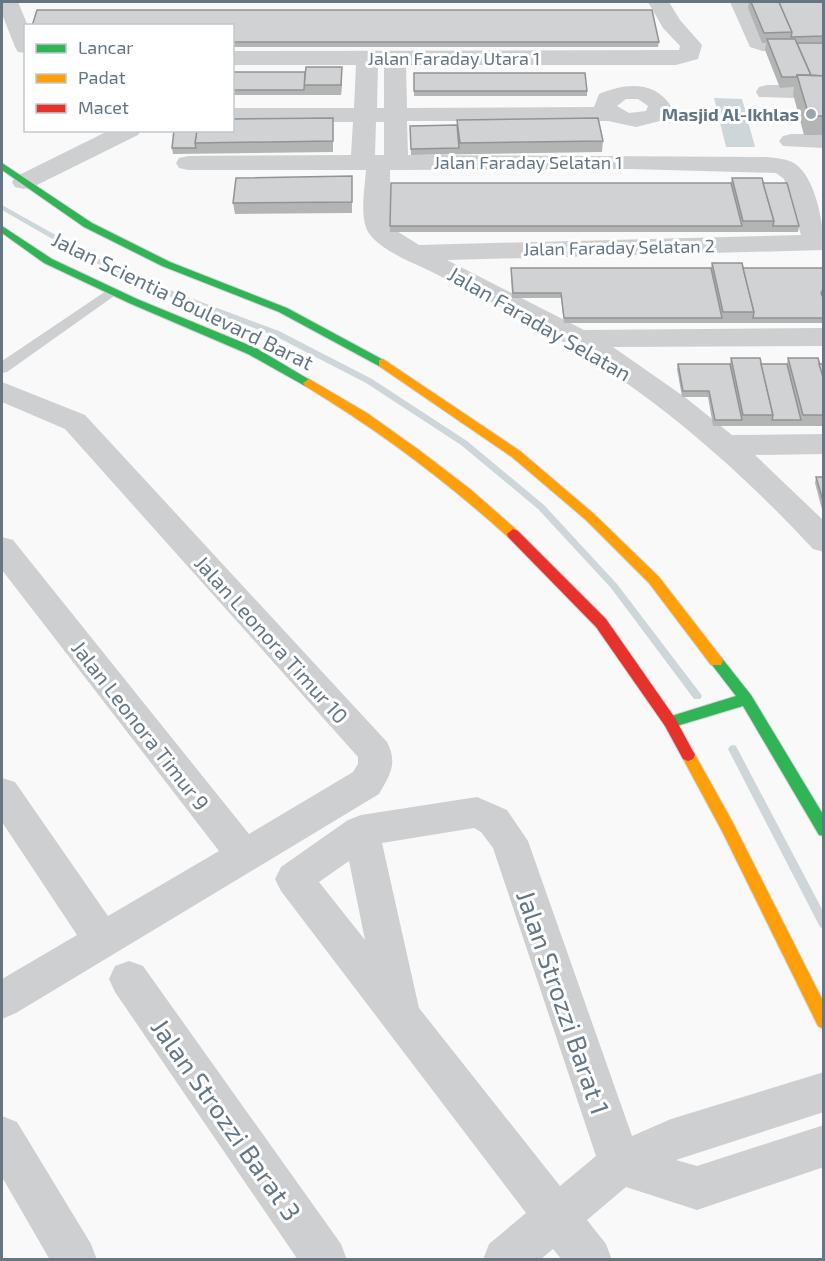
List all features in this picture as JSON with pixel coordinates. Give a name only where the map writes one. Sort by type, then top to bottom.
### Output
[{"type":"street","points":[[7,2],[24,41]]},
{"type":"street","name":"Jalan Faraday Utara 1","points":[[234,58],[616,59],[676,58],[690,54],[691,45],[671,22],[659,2]]},
{"type":"street","points":[[766,5],[742,3],[758,42],[762,45],[824,45]]},
{"type":"street","points":[[367,58],[365,108],[379,163]]},
{"type":"street","points":[[379,163],[396,108],[395,58]]},
{"type":"street","points":[[616,59],[616,106],[631,162]]},
{"type":"street","points":[[767,92],[824,92]]},
{"type":"street","points":[[234,101],[365,108],[616,106]]},
{"type":"street","points":[[234,115],[365,108]]},
{"type":"street","points":[[10,172],[84,132]]},
{"type":"street","points":[[10,172],[124,132]]},
{"type":"street","points":[[791,141],[824,141]]},
{"type":"street","name":"Jalan Faraday Selatan 1","points":[[189,163],[767,164],[784,167],[795,176],[815,216],[820,242]]},
{"type":"street","name":"Jalan Faraday Selatan","points":[[379,163],[377,221],[381,232],[414,253],[622,366],[725,445],[779,492],[824,541]]},
{"type":"street","name":"Jalan Scientia Boulevard Barat","points":[[10,172],[98,230],[166,264],[283,310],[399,371],[516,454],[590,517],[654,580],[746,699],[824,830]]},
{"type":"street","name":"Jalan Scientia Boulevard Barat","points":[[2,230],[48,261],[252,351],[361,413],[475,499],[541,561],[601,623],[670,723],[727,826],[824,1021]]},
{"type":"street","name":"Jalan Faraday Selatan 2","points":[[414,253],[820,242]]},
{"type":"street","points":[[576,339],[824,337]]},
{"type":"street","name":"Jalan Leonora Timur 10","points":[[2,391],[75,422],[375,752],[376,766],[366,783],[244,855]]},
{"type":"street","points":[[725,445],[824,444]]},
{"type":"street","name":"Jalan Leonora Timur 9","points":[[2,548],[244,855]]},
{"type":"street","points":[[670,723],[746,699]]},
{"type":"street","points":[[2,793],[102,940]]},
{"type":"street","name":"Jalan Strozzi Barat 1","points":[[361,831],[477,812],[494,821],[509,841],[620,1164]]},
{"type":"street","points":[[401,1017],[361,831],[294,879],[556,1217],[590,1260]]},
{"type":"street","points":[[2,1000],[244,855]]},
{"type":"street","name":"Jalan Strozzi Barat 3","points":[[129,979],[325,1260]]},
{"type":"street","points":[[505,1260],[620,1164],[671,1140],[824,1092]]},
{"type":"street","points":[[2,1137],[75,1260]]},
{"type":"street","points":[[620,1164],[697,1188],[824,1146]]},
{"type":"lane","points":[[2,368],[112,291]]},
{"type":"shaded area","points":[[714,98],[742,99],[755,147],[726,147]]},
{"type":"building","points":[[751,2],[779,2],[792,32],[764,33]]},
{"type":"building","points":[[779,2],[824,2],[824,36],[791,37],[792,32]]},
{"type":"building","points":[[37,10],[652,10],[659,42],[234,42],[234,24],[33,24]]},
{"type":"building","points":[[767,39],[795,39],[811,75],[782,77]]},
{"type":"building","points":[[797,43],[824,43],[824,76],[811,75]]},
{"type":"building","points":[[306,67],[342,67],[341,85],[304,85]]},
{"type":"building","points":[[234,72],[305,72],[304,90],[234,90]]},
{"type":"building","points":[[414,73],[585,73],[587,91],[414,91]]},
{"type":"building","points":[[797,75],[824,76],[824,116],[809,116]]},
{"type":"building","points":[[333,118],[333,141],[195,143],[197,132],[234,132],[234,119]]},
{"type":"building","points":[[598,118],[603,141],[460,143],[457,120]]},
{"type":"building","points":[[457,125],[459,148],[411,149],[410,126]]},
{"type":"building","points":[[174,132],[197,132],[196,148],[172,148]]},
{"type":"building","points":[[352,176],[352,202],[233,203],[236,178]]},
{"type":"building","points":[[732,178],[762,178],[774,221],[743,221]]},
{"type":"building","points":[[391,183],[731,183],[742,226],[390,226]]},
{"type":"building","points":[[763,183],[787,183],[799,226],[773,226],[774,221]]},
{"type":"building","points":[[712,263],[742,263],[754,312],[723,312]]},
{"type":"building","points":[[511,268],[711,268],[722,318],[564,318],[561,293],[513,293]]},
{"type":"building","points":[[743,268],[824,268],[824,287],[821,293],[824,300],[824,318],[753,318],[754,312]]},
{"type":"building","points":[[731,358],[760,358],[773,415],[743,415]]},
{"type":"building","points":[[788,358],[818,358],[824,380],[824,415],[803,415]]},
{"type":"building","points":[[678,364],[730,364],[742,420],[715,420],[709,391],[683,391]]},
{"type":"building","points":[[761,364],[787,364],[801,420],[772,420],[773,415]]},
{"type":"building","points":[[819,364],[824,364],[824,380]]},
{"type":"building","points":[[816,477],[824,477],[824,504]]},
{"type":"waterway","points":[[2,207],[91,258],[174,295],[276,333],[369,381],[464,443],[541,507],[614,586],[697,696]]},
{"type":"waterway","points":[[733,749],[824,924]]},
{"type":"traffic: fast","points":[[2,166],[88,225],[166,264],[283,310],[383,363]]},
{"type":"traffic: fast","points":[[2,229],[48,261],[133,301],[252,351],[309,383]]},
{"type":"traffic: fast","points":[[716,661],[746,699],[824,830]]},
{"type":"traffic: fast","points":[[670,722],[746,699]]},
{"type":"traffic: slow","points":[[383,363],[516,454],[590,517],[654,580],[716,661]]},
{"type":"traffic: slow","points":[[309,383],[363,416],[415,452],[513,534]]},
{"type":"traffic: slow","points":[[688,755],[727,826],[824,1021]]},
{"type":"traffic: jam","points":[[513,534],[601,623],[670,722],[688,755]]},
{"type":"place","name":"Masjid Al-Ikhlas","points":[[811,114]]}]
